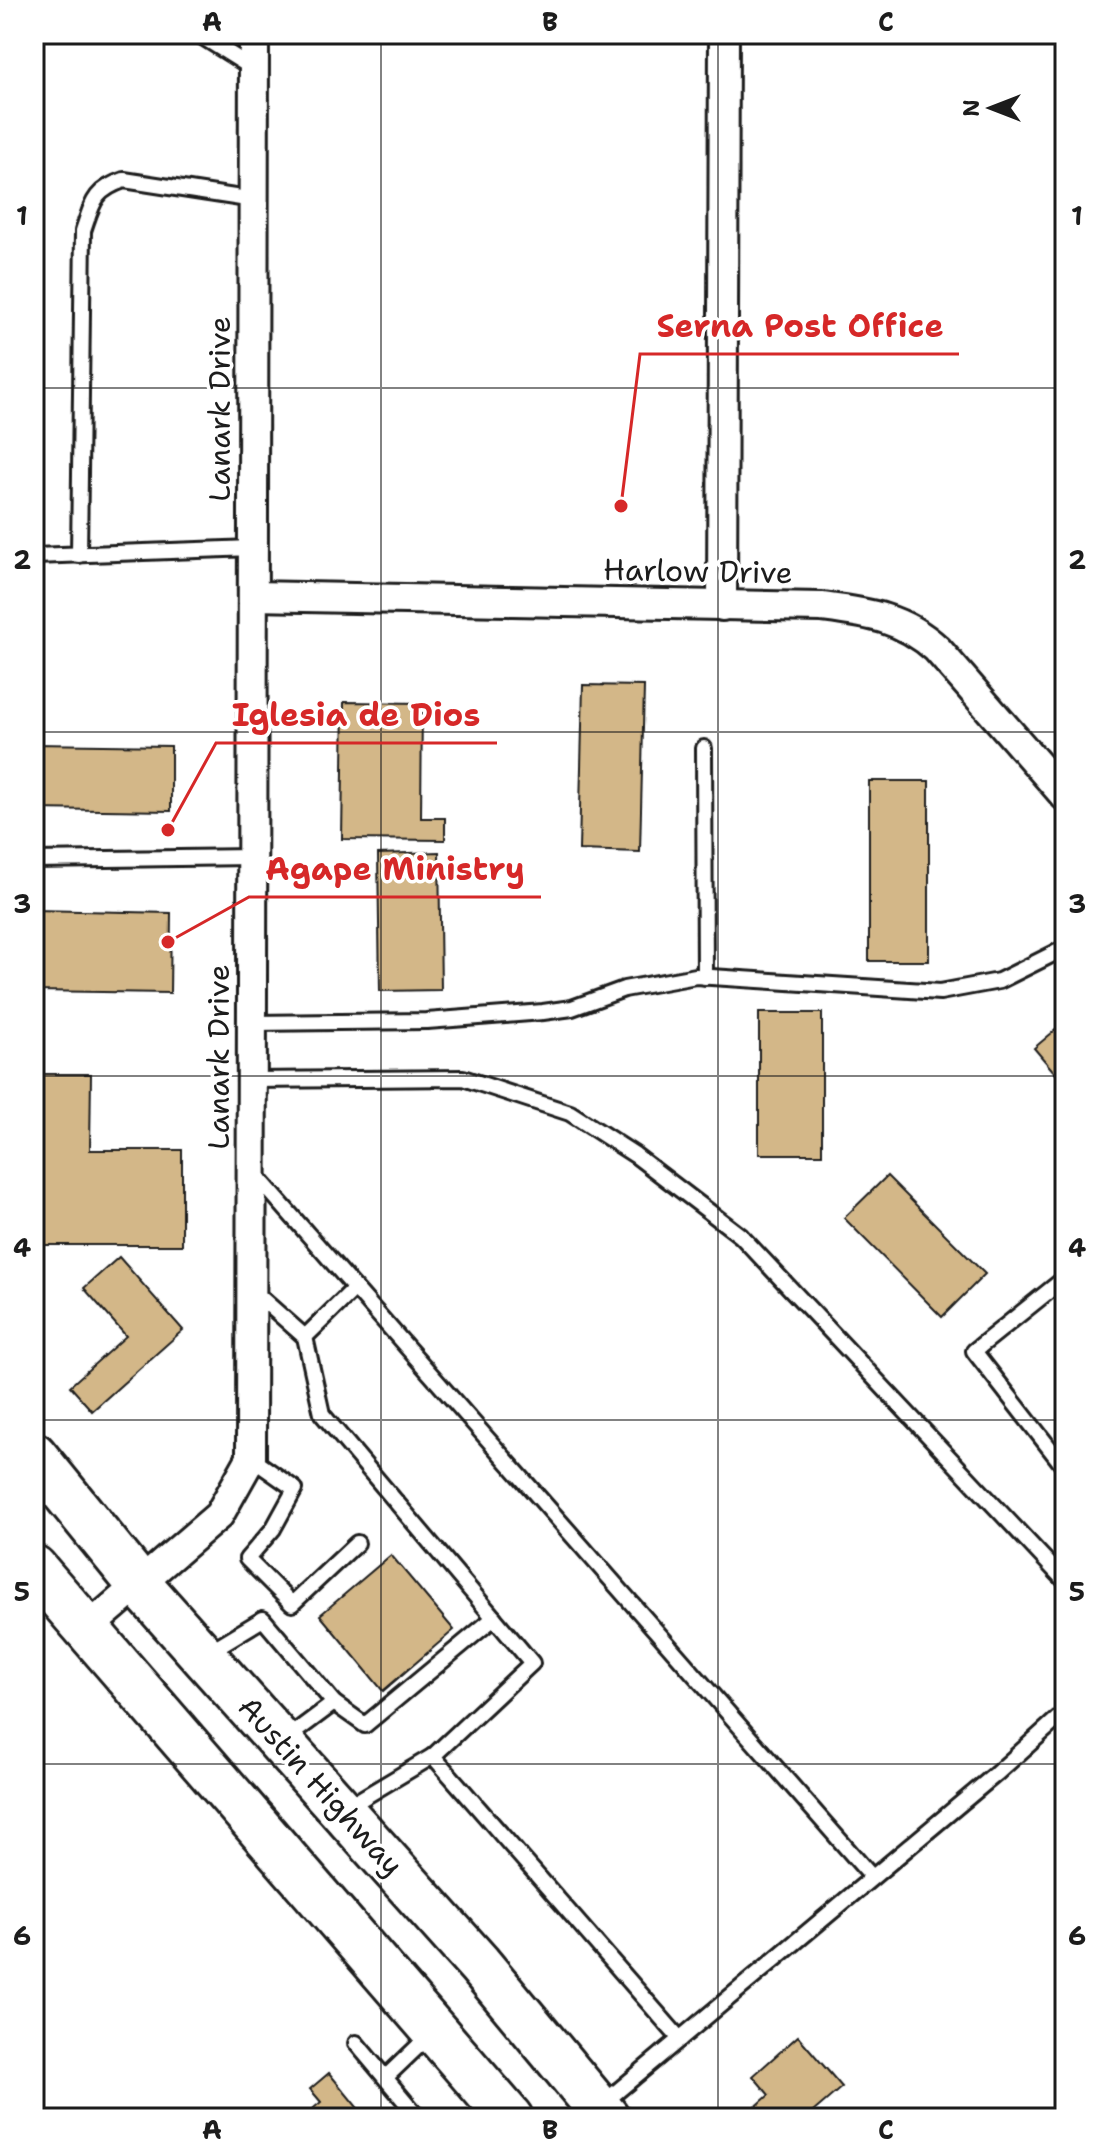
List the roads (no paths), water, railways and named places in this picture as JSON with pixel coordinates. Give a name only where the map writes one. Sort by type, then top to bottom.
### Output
[{"type":"main road","name":"Austin Highway","points":[[34,1455],[138,1583],[205,1654],[479,1964],[602,2113]]},
{"type":"main road","points":[[34,1568],[510,2118]]},
{"type":"street","name":"Lanark Drive","points":[[88,1628],[219,1515],[251,1458],[254,34]]},
{"type":"street","points":[[722,606],[724,34]]},
{"type":"street","name":"Harlow Drive","points":[[253,596],[822,607],[876,614],[916,630],[1065,796]]},
{"type":"lane","points":[[198,34],[254,69]]},
{"type":"lane","points":[[79,555],[83,231],[92,204],[104,187],[124,180],[254,200]]},
{"type":"lane","points":[[34,556],[253,548]]},
{"type":"lane","points":[[704,748],[705,977]]},
{"type":"lane","points":[[34,860],[252,857]]},
{"type":"lane","points":[[252,1023],[427,1021],[543,1012],[572,1008],[624,989],[705,977],[940,992],[999,981],[1065,948]]},
{"type":"lane","points":[[252,1080],[463,1078],[570,1113],[635,1155],[741,1236],[1065,1581]]},
{"type":"lane","points":[[252,1171],[872,1877]]},
{"type":"lane","points":[[1065,1278],[974,1351],[1065,1468]]},
{"type":"lane","points":[[305,1337],[355,1288]]},
{"type":"lane","points":[[252,1291],[305,1337],[322,1414],[532,1663],[433,1756],[342,1810]]},
{"type":"lane","points":[[251,1458],[295,1489],[273,1529],[247,1559],[292,1604],[357,1543]]},
{"type":"lane","points":[[205,1654],[263,1619],[334,1703],[365,1725],[494,1618]]},
{"type":"lane","points":[[281,1743],[334,1703]]},
{"type":"lane","points":[[602,2113],[680,2039],[1065,1712]]},
{"type":"lane","points":[[433,1756],[680,2039]]},
{"type":"lane","points":[[386,2077],[436,2030]]},
{"type":"lane","points":[[356,2043],[419,2118]]},
{"type":"place","name":"Serna Post Office","points":[[621,506]]},
{"type":"place","name":"Iglesia de Dios","points":[[168,830]]},
{"type":"place","name":"Agape Ministry","points":[[168,942]]}]
